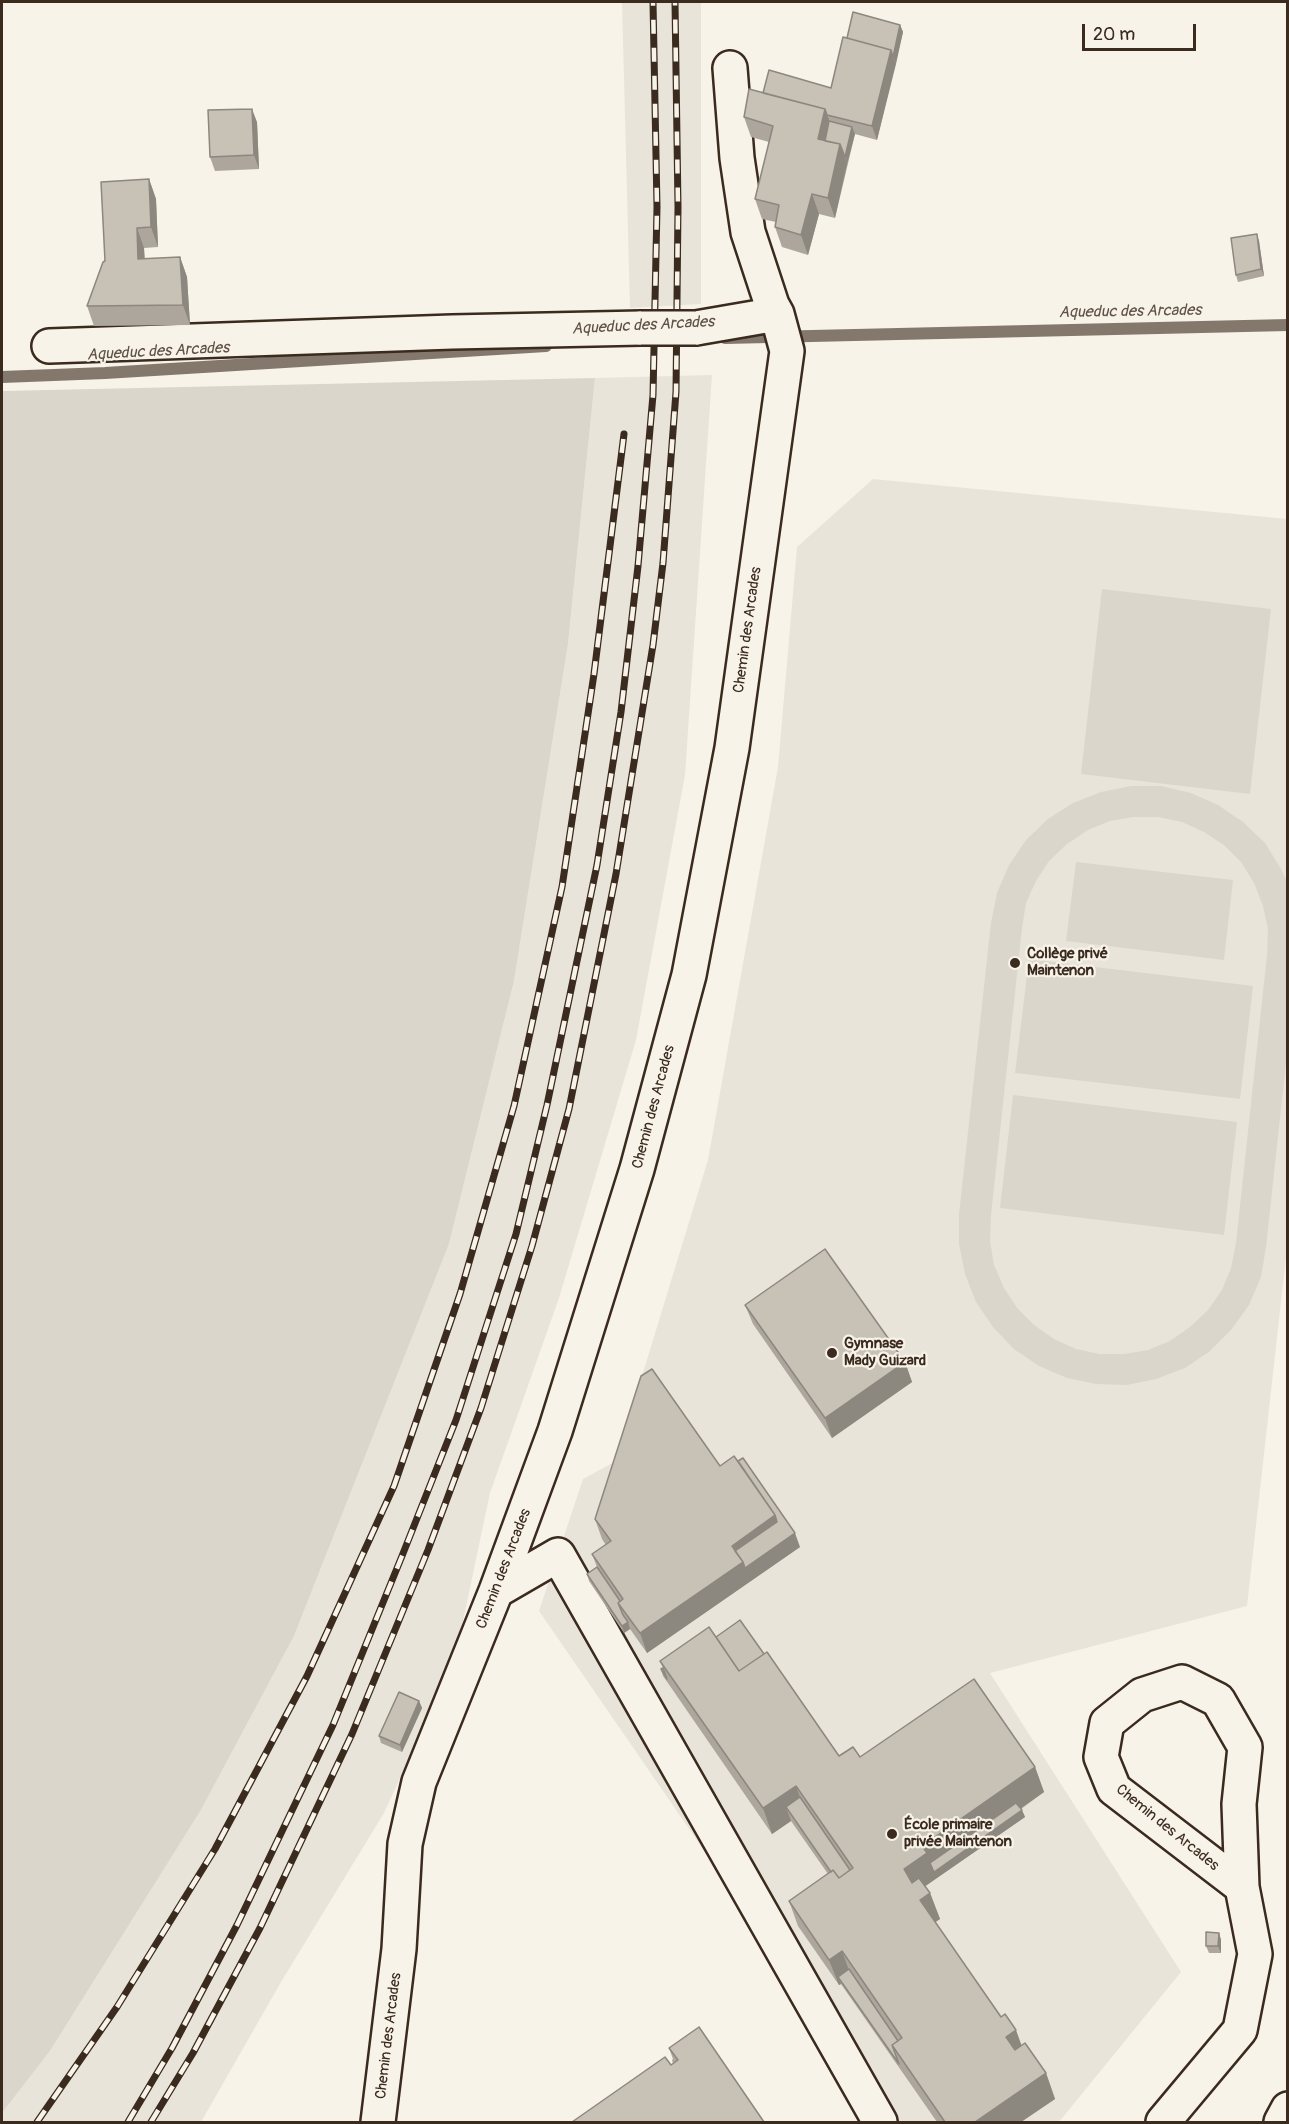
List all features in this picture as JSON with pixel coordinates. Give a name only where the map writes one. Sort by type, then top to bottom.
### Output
[{"type":"street","name":"Chemin des Arcades","points":[[378,2122],[399,1949],[405,1844],[419,1782],[496,1591],[555,1431],[637,1169],[689,975],[732,748],[787,351],[777,314],[748,232],[737,158],[730,68]]},
{"type":"street","points":[[49,345],[452,332],[696,328],[777,314]]},
{"type":"street","points":[[496,1591],[558,1555],[880,2122]]},
{"type":"street","name":"Chemin des Arcades","points":[[1163,2122],[1240,2030],[1255,1954],[1242,1887],[1239,1804],[1245,1747],[1218,1700],[1182,1682],[1142,1695],[1107,1723],[1101,1757],[1114,1789],[1242,1887]]},
{"type":"street","points":[[1281,2122],[1287,2109]]},
{"type":"shaded area","points":[[622,2],[701,2],[701,304],[630,308]]},
{"type":"shaded area","points":[[712,375],[685,775],[636,1040],[559,1298],[490,1493],[455,1659],[384,1813],[281,1982],[201,2122],[2,2122],[2,2113],[50,2051],[201,1810],[294,1636],[449,1244],[514,981],[568,644],[595,378]]},
{"type":"shaded area","points":[[595,378],[568,644],[514,981],[449,1244],[294,1636],[201,1810],[50,2051],[2,2113],[2,391]]},
{"type":"shaded area","name":"Collège privé Maintenon","points":[[873,479],[1287,519],[1288,1239],[1247,1606],[990,1673],[1181,1972],[1059,2122],[891,2122],[539,1611],[583,1479],[616,1461],[708,1160],[778,767],[797,547]]},
{"type":"shaded area","points":[[1102,589],[1271,609],[1250,794],[1081,774]]},
{"type":"shaded area","points":[[1131,786],[1161,786],[1191,793],[1218,805],[1243,822],[1265,843],[1288,884],[1287,1054],[1261,1277],[1249,1305],[1231,1330],[1210,1351],[1185,1368],[1156,1379],[1127,1385],[1096,1384],[1067,1378],[1039,1366],[1014,1349],[993,1327],[976,1302],[965,1274],[959,1244],[959,1214],[991,923],[997,893],[1009,865],[1026,840],[1048,819],[1073,803],[1101,792]],"holes":[[[1133,817],[1158,817],[1182,822],[1204,832],[1224,845],[1241,862],[1254,883],[1263,906],[1268,929],[1236,1243],[1231,1268],[1222,1290],[1208,1310],[1190,1327],[1170,1341],[1148,1350],[1124,1354],[1100,1354],[1076,1349],[1054,1339],[1034,1325],[1017,1308],[1004,1288],[994,1265],[990,1241],[991,1215],[1026,903],[1049,861],[1067,844],[1088,830],[1110,821]]]},
{"type":"shaded area","points":[[1076,862],[1233,880],[1224,960],[1066,941]]},
{"type":"shaded area","points":[[1029,959],[1253,986],[1240,1099],[1015,1073]]},
{"type":"shaded area","points":[[1013,1095],[1237,1122],[1224,1235],[1000,1208]]},
{"type":"building","points":[[853,12],[900,25],[893,57],[891,50],[847,38]]},
{"type":"building","points":[[843,37],[891,50],[872,126],[827,115],[825,109],[763,93],[769,70],[831,88]]},
{"type":"building","points":[[749,89],[825,109],[818,139],[840,144],[828,198],[812,194],[801,235],[775,227],[779,205],[755,199],[773,126],[744,117]]},
{"type":"building","points":[[252,109],[254,155],[210,157],[208,110]]},
{"type":"building","points":[[829,121],[852,127],[845,157],[840,144],[825,141]]},
{"type":"building","points":[[149,179],[151,227],[137,228],[138,259],[180,257],[183,305],[87,306],[105,261],[101,182]]},
{"type":"building","points":[[1257,234],[1261,269],[1236,275],[1231,238]]},
{"type":"building","name":"Gymnase Mady Guizard","points":[[825,1249],[905,1362],[825,1418],[745,1305]]},
{"type":"building","points":[[652,1369],[720,1466],[734,1456],[775,1515],[732,1546],[743,1562],[640,1633],[618,1603],[623,1599],[592,1554],[611,1541],[595,1519],[641,1376]]},
{"type":"building","points":[[743,1458],[795,1533],[745,1568],[735,1551],[777,1522],[775,1515],[738,1461]]},
{"type":"building","points":[[597,1567],[620,1601],[618,1603],[628,1622],[622,1626],[587,1574]]},
{"type":"building","points":[[740,1620],[764,1654],[739,1671],[716,1637]]},
{"type":"building","points":[[709,1627],[739,1671],[767,1652],[839,1756],[853,1747],[860,1757],[974,1679],[1035,1767],[922,1846],[927,1853],[904,1869],[912,1883],[919,1878],[930,1893],[920,1900],[1001,2017],[1005,2014],[1016,2030],[1006,2037],[1015,2050],[1025,2043],[1046,2073],[975,2122],[945,2122],[892,2045],[902,2038],[842,1951],[829,1960],[789,1901],[833,1870],[839,1878],[853,1868],[796,1786],[763,1808],[660,1661]]},
{"type":"building","points":[[399,1692],[419,1701],[400,1745],[379,1736]]},
{"type":"building","points":[[800,1797],[850,1870],[839,1878],[833,1870],[831,1872],[786,1807]]},
{"type":"building","points":[[1016,1803],[1022,1810],[934,1872],[930,1863]]},
{"type":"building","points":[[1206,1932],[1219,1933],[1218,1946],[1206,1946]]},
{"type":"building","points":[[849,1969],[898,2041],[892,2045],[899,2064],[838,1977]]},
{"type":"building","points":[[699,2027],[764,2122],[572,2122],[665,2057],[671,2065],[678,2060],[669,2048]]},
{"type":"waterway","name":"Aqueduc des Arcades","points":[[725,338],[1288,325]]},
{"type":"waterway","name":"Aqueduc des Arcades","points":[[2,377],[105,373],[546,346]]},
{"type":"railway","points":[[128,2122],[172,2048],[237,1925],[333,1725],[456,1420],[516,1234],[547,1105],[597,865],[621,712],[638,566],[653,395],[657,207],[653,2]]},
{"type":"railway","points":[[151,2122],[193,2053],[260,1928],[352,1734],[428,1550],[481,1408],[532,1246],[569,1109],[616,874],[653,645],[663,563],[676,392],[678,207],[675,2]]},
{"type":"railway","points":[[37,2122],[117,2007],[215,1849],[307,1676],[394,1486],[460,1294],[514,1106],[562,887],[594,674],[624,434]]},
{"type":"place","name":"Collège privé Maintenon","points":[[1015,963]]},
{"type":"place","name":"Gymnase Mady Guizard","points":[[832,1353]]},
{"type":"place","name":"École primaire privée Maintenon","points":[[892,1834]]}]
